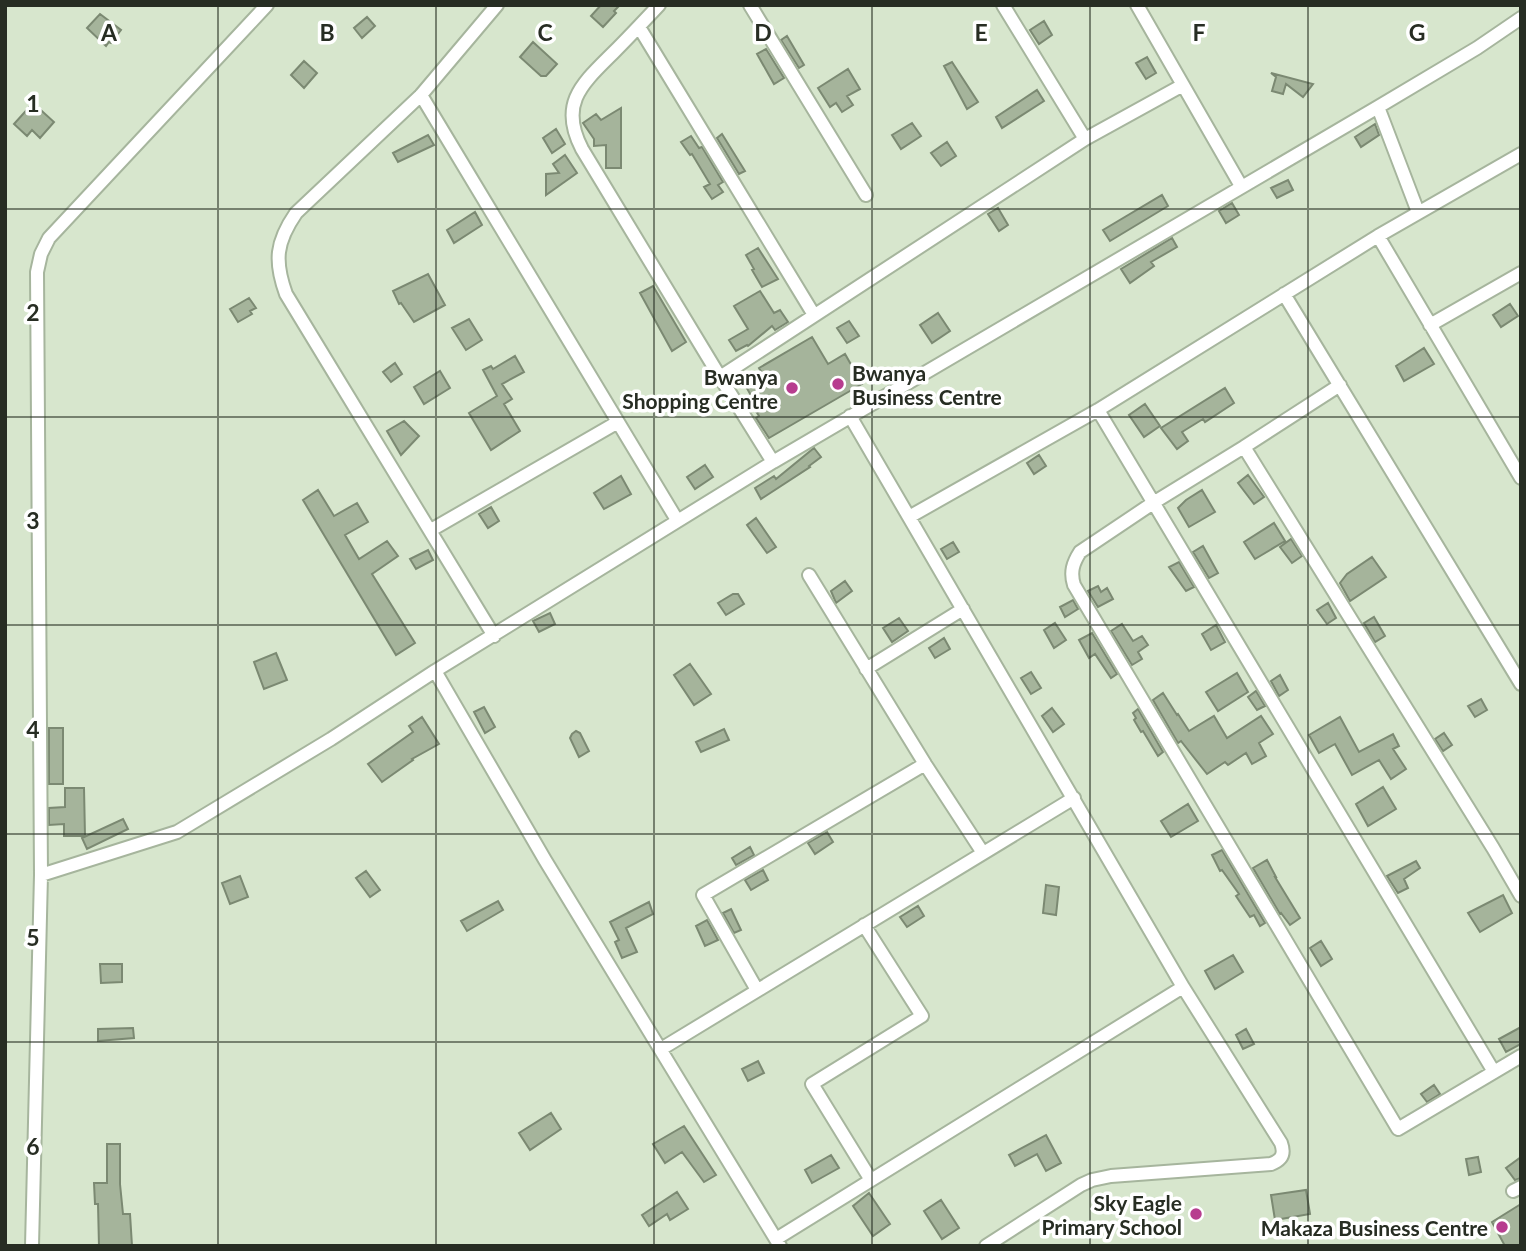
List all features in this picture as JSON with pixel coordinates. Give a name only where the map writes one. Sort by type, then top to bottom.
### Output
[{"type":"street","points":[[32,1246],[41,875],[37,272],[41,254],[50,238],[267,5]]},
{"type":"street","points":[[494,636],[286,294],[280,277],[278,249],[285,228],[296,213],[421,95],[497,5]]},
{"type":"street","points":[[659,5],[580,87],[573,109],[574,129],[582,149],[773,462]]},
{"type":"street","points":[[750,5],[866,195]]},
{"type":"street","points":[[1003,5],[1085,138]]},
{"type":"street","points":[[1137,5],[1241,186]]},
{"type":"street","points":[[41,875],[177,832],[331,739],[677,520],[1378,107],[1477,48],[1521,18]]},
{"type":"street","points":[[639,27],[814,315]]},
{"type":"street","points":[[720,377],[1085,138],[1183,85]]},
{"type":"street","points":[[421,95],[677,520]]},
{"type":"street","points":[[1378,107],[1418,212]]},
{"type":"street","points":[[909,517],[1098,410],[1378,236],[1521,154]]},
{"type":"street","points":[[1378,236],[1521,478]]},
{"type":"street","points":[[1430,325],[1521,273]]},
{"type":"street","points":[[1284,294],[1521,684]]},
{"type":"street","points":[[1340,385],[1080,552],[1074,561],[1072,578],[1398,1129],[1521,1056]]},
{"type":"street","points":[[1098,410],[1494,1072]]},
{"type":"street","points":[[850,416],[1183,987],[1283,1150],[1278,1162],[1271,1164],[1092,1180],[986,1246]]},
{"type":"street","points":[[431,530],[618,422]]},
{"type":"street","points":[[1244,447],[1521,895]]},
{"type":"street","points":[[809,575],[983,853]]},
{"type":"street","points":[[866,668],[963,609]]},
{"type":"street","points":[[435,671],[545,860],[778,1242],[871,1180],[1183,987]]},
{"type":"street","points":[[757,990],[703,895],[925,764]]},
{"type":"street","points":[[661,1049],[1074,798]]},
{"type":"street","points":[[864,925],[922,1016],[812,1084],[871,1180]]},
{"type":"building","points":[[601,5],[620,5],[603,27],[591,16]]},
{"type":"building","points":[[100,14],[121,30],[106,46],[87,28]]},
{"type":"building","points":[[367,17],[375,26],[362,38],[354,28]]},
{"type":"building","points":[[1044,21],[1052,35],[1039,44],[1030,30]]},
{"type":"building","points":[[787,36],[804,65],[799,68],[781,40]]},
{"type":"building","points":[[533,42],[557,64],[546,76],[541,76],[520,57]]},
{"type":"building","points":[[766,49],[784,78],[774,84],[757,54]]},
{"type":"building","points":[[1147,57],[1156,73],[1146,79],[1136,63]]},
{"type":"building","points":[[304,61],[317,73],[304,88],[291,75]]},
{"type":"building","points":[[952,62],[978,102],[967,109],[944,66]]},
{"type":"building","points":[[848,69],[860,89],[847,96],[853,105],[842,112],[836,103],[830,107],[818,88]]},
{"type":"building","points":[[1271,73],[1313,84],[1303,97],[1286,84],[1283,94],[1272,91],[1276,77]]},
{"type":"building","points":[[1037,90],[1044,101],[1002,128],[996,117]]},
{"type":"building","points":[[33,103],[54,122],[40,138],[32,130],[27,136],[14,124]]},
{"type":"building","points":[[621,108],[621,168],[606,168],[606,145],[594,146],[594,139],[583,123],[596,114],[601,120]]},
{"type":"building","points":[[912,123],[921,136],[901,149],[892,135]]},
{"type":"building","points":[[1375,124],[1379,135],[1361,147],[1355,137]]},
{"type":"building","points":[[556,129],[565,144],[552,153],[543,138]]},
{"type":"building","points":[[722,134],[745,171],[739,174],[717,138]]},
{"type":"building","points":[[428,135],[434,145],[398,162],[393,153]]},
{"type":"building","points":[[691,136],[699,148],[702,147],[723,182],[718,185],[723,192],[712,199],[704,187],[710,184],[692,154],[690,155],[681,142]]},
{"type":"building","points":[[947,142],[956,156],[941,166],[931,153]]},
{"type":"building","points":[[565,155],[577,173],[546,195],[546,174],[559,173],[553,164]]},
{"type":"building","points":[[1288,180],[1293,190],[1277,198],[1271,188]]},
{"type":"building","points":[[1162,195],[1168,206],[1110,241],[1103,230]]},
{"type":"building","points":[[1232,203],[1239,215],[1226,223],[1219,211]]},
{"type":"building","points":[[998,208],[1008,225],[999,231],[988,214]]},
{"type":"building","points":[[475,212],[482,225],[454,243],[447,230]]},
{"type":"building","points":[[1172,238],[1177,247],[1151,262],[1154,266],[1130,283],[1121,269]]},
{"type":"building","points":[[758,248],[778,279],[762,287],[746,255]]},
{"type":"building","points":[[428,274],[445,305],[414,322],[401,303],[399,304],[393,291]]},
{"type":"building","points":[[653,286],[686,342],[672,351],[640,293]]},
{"type":"building","points":[[760,291],[774,313],[780,310],[788,322],[775,330],[772,326],[748,346],[736,351],[729,340],[748,329],[734,306]]},
{"type":"building","points":[[249,298],[256,308],[250,311],[252,314],[238,322],[230,309]]},
{"type":"building","points":[[1510,304],[1518,316],[1501,327],[1493,315]]},
{"type":"building","points":[[938,313],[950,331],[932,343],[920,325]]},
{"type":"building","points":[[469,319],[482,340],[466,350],[452,328]]},
{"type":"building","points":[[849,321],[859,336],[847,343],[837,328]]},
{"type":"building","points":[[812,337],[828,364],[845,354],[862,384],[769,438],[756,418],[759,416],[754,408],[757,406],[745,385],[763,375],[759,368]]},
{"type":"building","points":[[1424,348],[1434,364],[1404,381],[1396,366]]},
{"type":"building","points":[[515,356],[524,372],[502,384],[512,399],[504,404],[520,431],[491,450],[469,413],[497,396],[483,370],[491,366],[493,369]]},
{"type":"building","points":[[395,363],[402,374],[391,382],[383,372]]},
{"type":"building","points":[[440,371],[450,388],[424,404],[414,387]]},
{"type":"building","points":[[1225,388],[1234,403],[1205,422],[1203,419],[1182,432],[1188,441],[1177,449],[1161,428]]},
{"type":"building","points":[[1145,404],[1160,426],[1144,437],[1129,415]]},
{"type":"building","points":[[404,421],[419,436],[401,455],[387,431]]},
{"type":"building","points":[[814,448],[821,457],[761,499],[755,488],[774,476],[776,479]]},
{"type":"building","points":[[1039,455],[1046,466],[1034,474],[1027,463]]},
{"type":"building","points":[[705,465],[713,477],[695,489],[687,477]]},
{"type":"building","points":[[1248,475],[1264,497],[1254,504],[1238,483]]},
{"type":"building","points":[[621,476],[631,494],[604,509],[594,493]]},
{"type":"building","points":[[318,490],[334,516],[357,503],[368,522],[345,535],[359,559],[387,541],[398,556],[372,574],[415,643],[396,655],[303,500]]},
{"type":"building","points":[[1202,490],[1215,512],[1189,527],[1178,508]]},
{"type":"building","points":[[491,507],[499,521],[488,528],[479,514]]},
{"type":"building","points":[[756,518],[776,547],[767,553],[747,525]]},
{"type":"building","points":[[1274,523],[1285,541],[1255,559],[1244,542]]},
{"type":"building","points":[[1291,539],[1302,556],[1292,563],[1280,547]]},
{"type":"building","points":[[953,542],[959,552],[947,559],[941,549]]},
{"type":"building","points":[[1203,546],[1218,573],[1209,578],[1193,552]]},
{"type":"building","points":[[428,550],[433,560],[416,569],[410,559]]},
{"type":"building","points":[[1372,557],[1386,577],[1350,601],[1340,583],[1347,574]]},
{"type":"building","points":[[1179,562],[1194,587],[1186,591],[1169,567]]},
{"type":"building","points":[[845,581],[852,591],[836,603],[831,591]]},
{"type":"building","points":[[1098,586],[1101,592],[1107,588],[1113,599],[1098,607],[1088,591]]},
{"type":"building","points":[[738,594],[744,604],[726,615],[718,603]]},
{"type":"building","points":[[1073,600],[1078,609],[1065,617],[1060,607]]},
{"type":"building","points":[[1328,603],[1336,618],[1327,624],[1317,610]]},
{"type":"building","points":[[550,613],[555,624],[539,632],[533,621]]},
{"type":"building","points":[[1374,617],[1385,636],[1375,642],[1364,623]]},
{"type":"building","points":[[899,618],[908,631],[892,642],[883,628]]},
{"type":"building","points":[[1055,623],[1066,640],[1054,648],[1044,630]]},
{"type":"building","points":[[1122,624],[1133,641],[1142,636],[1148,645],[1138,652],[1142,659],[1132,665],[1111,631]]},
{"type":"building","points":[[1216,625],[1225,642],[1211,650],[1202,634]]},
{"type":"building","points":[[1092,633],[1117,674],[1111,678],[1095,654],[1089,658],[1079,640]]},
{"type":"building","points":[[944,638],[950,649],[935,658],[929,648]]},
{"type":"building","points":[[276,653],[287,680],[264,689],[254,662]]},
{"type":"building","points":[[690,664],[711,694],[694,705],[674,675]]},
{"type":"building","points":[[1031,672],[1041,688],[1031,694],[1021,678]]},
{"type":"building","points":[[1237,673],[1248,692],[1218,711],[1206,692]]},
{"type":"building","points":[[1280,675],[1288,690],[1279,696],[1271,681]]},
{"type":"building","points":[[1256,691],[1265,706],[1257,710],[1248,697]]},
{"type":"building","points":[[1163,693],[1189,731],[1214,716],[1227,738],[1261,716],[1273,734],[1259,743],[1266,756],[1252,764],[1246,753],[1207,774],[1181,741],[1178,743],[1153,700]]},
{"type":"building","points":[[1481,699],[1487,710],[1475,717],[1468,706]]},
{"type":"building","points":[[484,707],[495,727],[485,733],[474,712]]},
{"type":"building","points":[[1052,708],[1064,724],[1053,732],[1042,716]]},
{"type":"building","points":[[1138,709],[1163,752],[1158,756],[1134,720],[1136,718],[1133,713]]},
{"type":"building","points":[[422,717],[439,744],[412,759],[382,782],[368,764],[413,732],[409,726]]},
{"type":"building","points":[[1340,717],[1359,752],[1393,734],[1399,746],[1393,749],[1406,769],[1391,779],[1379,760],[1352,775],[1335,744],[1319,753],[1309,735]]},
{"type":"building","points":[[49,728],[63,728],[63,784],[49,784]]},
{"type":"building","points":[[724,729],[729,740],[701,752],[696,742]]},
{"type":"building","points":[[576,731],[580,733],[589,751],[579,757],[570,738]]},
{"type":"building","points":[[1444,733],[1452,745],[1443,751],[1435,739]]},
{"type":"building","points":[[1383,787],[1396,809],[1368,826],[1356,804]]},
{"type":"building","points":[[65,788],[84,788],[85,836],[64,836],[64,824],[49,825],[49,808],[65,807]]},
{"type":"building","points":[[1188,804],[1198,821],[1171,837],[1161,821]]},
{"type":"building","points":[[123,819],[128,829],[87,849],[82,838]]},
{"type":"building","points":[[827,832],[833,842],[815,854],[808,843]]},
{"type":"building","points":[[750,847],[754,855],[736,865],[732,858]]},
{"type":"building","points":[[1222,850],[1265,923],[1260,926],[1254,915],[1250,917],[1236,896],[1239,894],[1222,870],[1220,871],[1212,855]]},
{"type":"building","points":[[1267,860],[1300,918],[1290,925],[1280,914],[1253,868]]},
{"type":"building","points":[[1416,861],[1420,868],[1404,879],[1408,888],[1398,893],[1387,876]]},
{"type":"building","points":[[763,870],[768,880],[751,890],[745,880]]},
{"type":"building","points":[[366,871],[380,890],[370,897],[356,878]]},
{"type":"building","points":[[240,876],[248,897],[230,904],[222,883]]},
{"type":"building","points":[[1046,885],[1059,887],[1056,915],[1043,913]]},
{"type":"building","points":[[1503,895],[1512,913],[1480,932],[1468,913]]},
{"type":"building","points":[[498,901],[503,910],[467,931],[461,921]]},
{"type":"building","points":[[649,902],[653,914],[626,928],[637,952],[622,958],[615,942],[619,940],[610,922]]},
{"type":"building","points":[[918,906],[924,916],[907,927],[900,917]]},
{"type":"building","points":[[731,909],[741,930],[734,933],[723,913]]},
{"type":"building","points":[[707,920],[718,940],[705,946],[696,926]]},
{"type":"building","points":[[1321,941],[1332,959],[1321,966],[1310,948]]},
{"type":"building","points":[[1233,955],[1243,972],[1215,989],[1205,971]]},
{"type":"building","points":[[100,964],[122,964],[122,982],[101,983]]},
{"type":"building","points":[[1521,1027],[1521,1044],[1506,1052],[1499,1039]]},
{"type":"building","points":[[133,1028],[134,1038],[98,1041],[98,1029]]},
{"type":"building","points":[[1246,1029],[1254,1044],[1243,1049],[1236,1035]]},
{"type":"building","points":[[758,1061],[764,1073],[748,1081],[742,1069]]},
{"type":"building","points":[[1434,1085],[1440,1094],[1427,1102],[1421,1094]]},
{"type":"building","points":[[551,1113],[561,1129],[530,1150],[519,1133]]},
{"type":"building","points":[[684,1126],[716,1175],[704,1182],[682,1152],[665,1163],[653,1144]]},
{"type":"building","points":[[1046,1135],[1061,1163],[1046,1171],[1037,1154],[1015,1166],[1009,1155]]},
{"type":"building","points":[[107,1144],[120,1144],[123,1214],[130,1214],[132,1246],[99,1246],[98,1204],[95,1204],[94,1183],[107,1183]]},
{"type":"building","points":[[831,1155],[839,1168],[812,1183],[805,1170]]},
{"type":"building","points":[[1478,1157],[1481,1172],[1469,1175],[1466,1159]]},
{"type":"building","points":[[1521,1157],[1521,1178],[1515,1180],[1506,1168]]},
{"type":"building","points":[[1306,1190],[1310,1214],[1275,1220],[1271,1195]]},
{"type":"building","points":[[677,1192],[688,1209],[670,1220],[667,1214],[649,1226],[642,1215]]},
{"type":"building","points":[[869,1193],[890,1224],[873,1236],[853,1206]]},
{"type":"building","points":[[941,1200],[959,1228],[942,1239],[924,1211]]},
{"type":"building","points":[[1521,1204],[1521,1246],[1505,1246],[1492,1222]]},
{"type":"place","name":"Bwanya Business Centre","points":[[838,384]]},
{"type":"place","name":"Bwanya Shopping Centre","points":[[792,388]]},
{"type":"place","name":"Sky Eagle Primary School","points":[[1196,1214]]},
{"type":"place","name":"Makaza Business Centre","points":[[1502,1227]]}]
